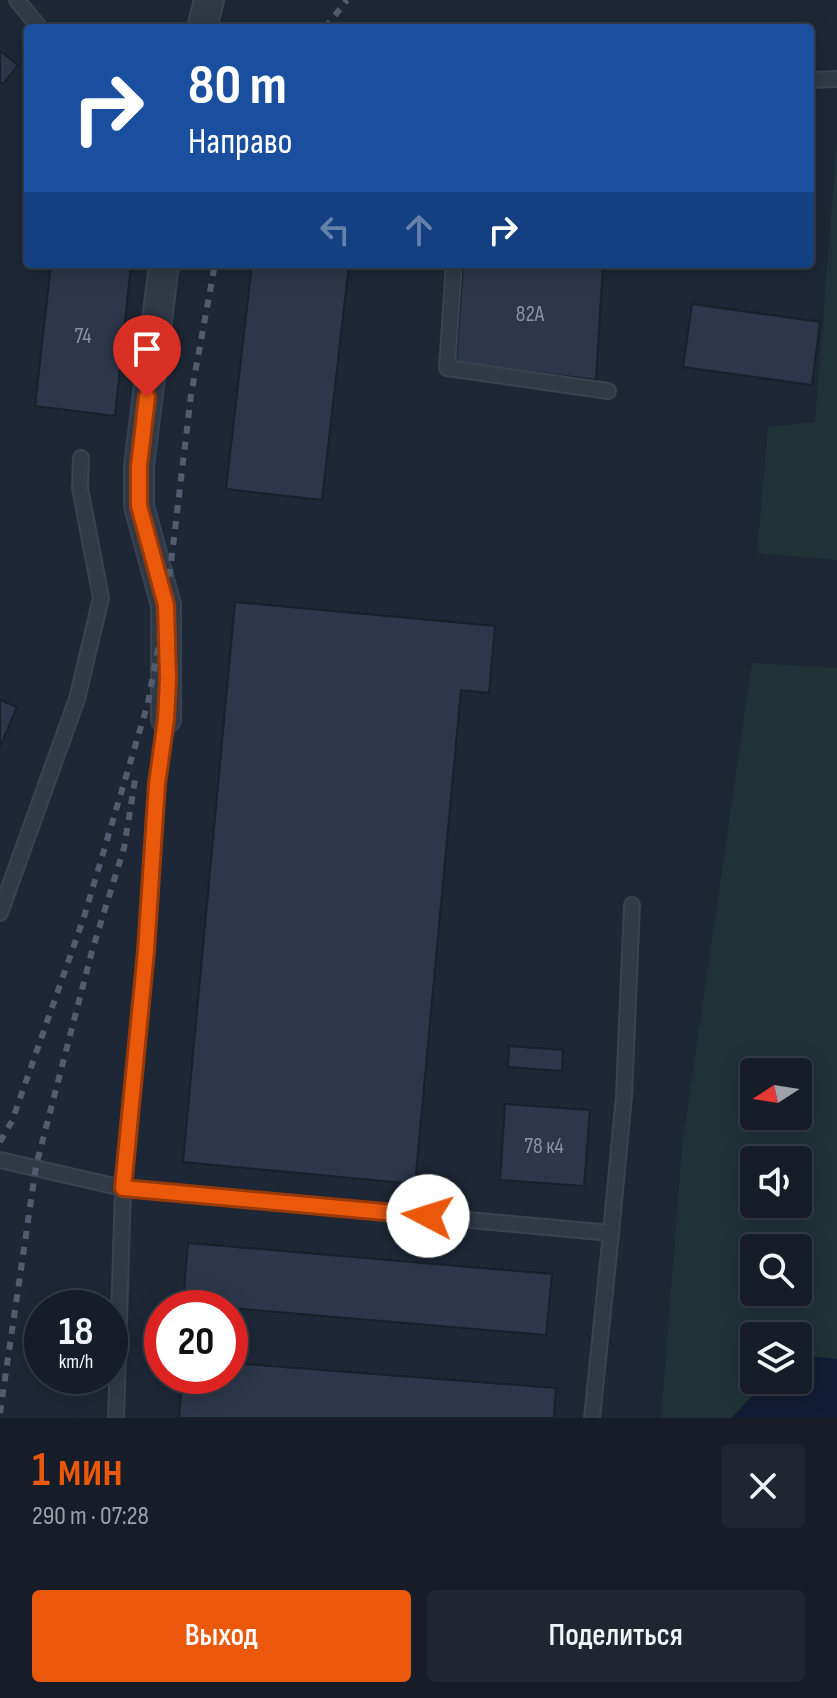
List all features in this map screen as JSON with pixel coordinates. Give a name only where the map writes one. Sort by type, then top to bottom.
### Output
[{"type":"street","points":[[203,24],[209,0]]},
{"type":"street","points":[[164,268],[139,479],[139,506],[166,605],[166,719]]},
{"type":"lane","points":[[17,0],[37,24]]},
{"type":"lane","points":[[814,80],[837,79]]},
{"type":"lane","points":[[454,268],[447,368],[608,391]]},
{"type":"lane","points":[[0,913],[77,699],[101,598],[80,488],[81,458]]},
{"type":"lane","points":[[116,1418],[123,1188],[146,951],[157,784],[166,719]]},
{"type":"lane","points":[[592,1418],[624,1096],[632,905]]},
{"type":"lane","points":[[0,1160],[123,1188],[611,1233]]},
{"type":"green space","points":[[837,140],[837,560],[757,553],[768,427],[815,422]]},
{"type":"green space","points":[[752,663],[837,668],[837,1359],[812,1356],[812,1322],[740,1322],[740,1394],[754,1394],[732,1418],[661,1418],[682,1147]]},
{"type":"water","points":[[812,1356],[837,1359],[837,1418],[732,1418],[754,1394],[812,1394]]},
{"type":"building","points":[[0,51],[18,65],[3,84],[0,82]]},
{"type":"building","points":[[51,268],[131,268],[115,416],[35,406]]},
{"type":"building","points":[[252,268],[349,268],[322,500],[226,489]]},
{"type":"building","points":[[463,268],[603,268],[596,380],[456,362]]},
{"type":"building","points":[[692,304],[820,322],[812,385],[683,367]]},
{"type":"building","points":[[235,602],[495,626],[489,693],[461,690],[415,1184],[183,1162]]},
{"type":"building","points":[[0,700],[17,707],[0,747]]},
{"type":"building","points":[[509,1046],[563,1050],[562,1071],[508,1067]]},
{"type":"building","points":[[505,1104],[590,1110],[584,1186],[500,1180]]},
{"type":"building","points":[[188,1243],[552,1274],[546,1335],[248,1310],[248,1290],[184,1290]]},
{"type":"building","points":[[248,1364],[556,1388],[554,1418],[179,1418],[181,1394],[248,1394]]},
{"type":"railway","points":[[328,24],[347,0]]},
{"type":"railway","points":[[0,1142],[12,1121],[84,917],[148,703],[166,605],[191,395],[214,268]]},
{"type":"railway","points":[[0,1413],[36,1166],[92,951],[124,848],[136,774]]},
{"type":"route","points":[[147,397],[139,466],[139,506],[166,605],[168,679],[123,1188],[428,1216]]}]
